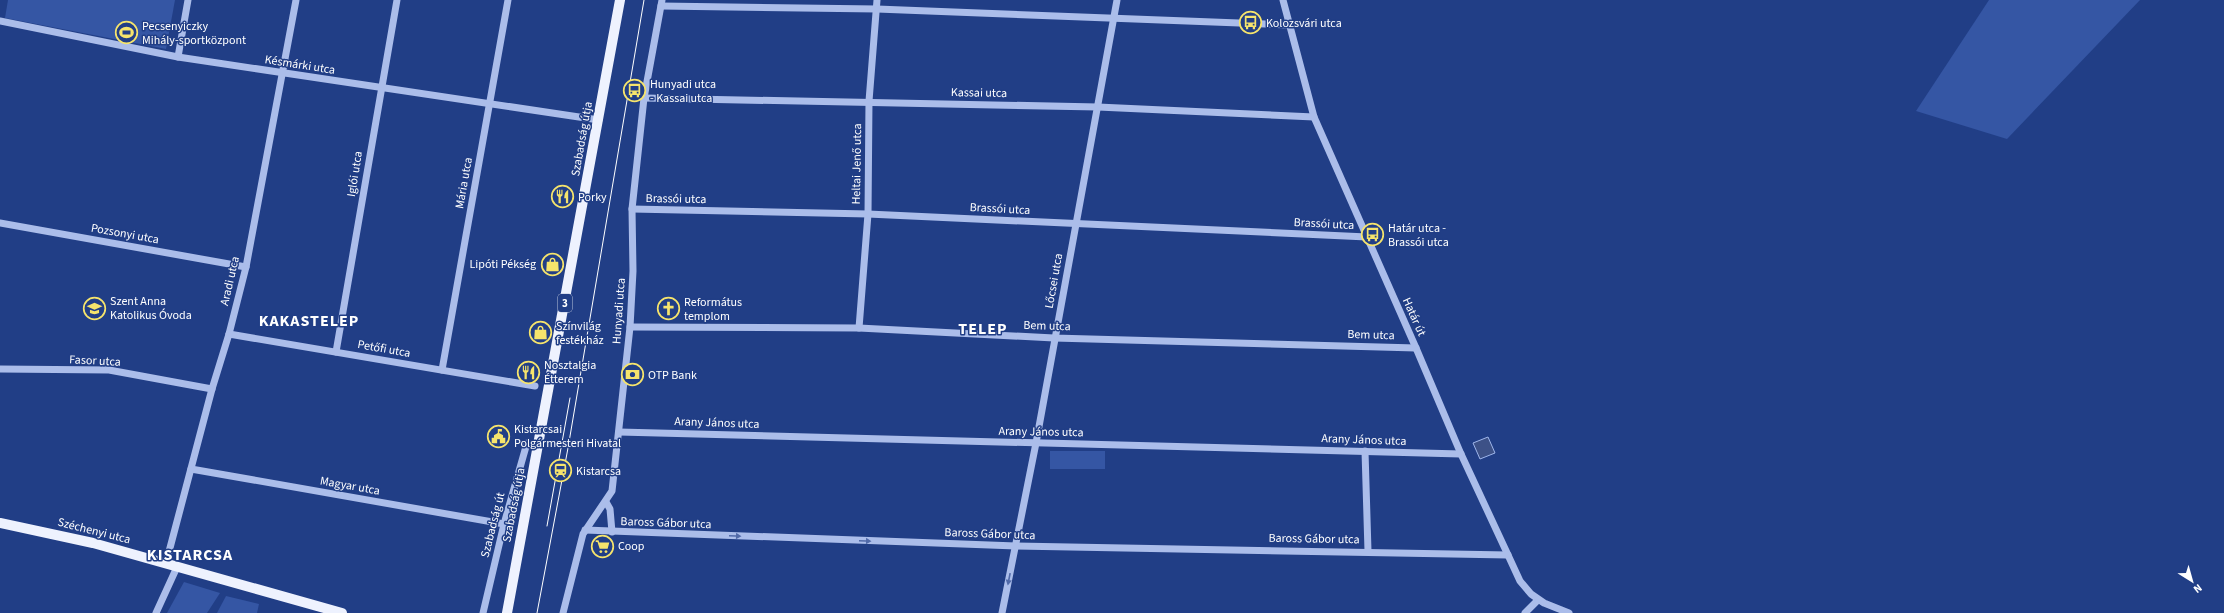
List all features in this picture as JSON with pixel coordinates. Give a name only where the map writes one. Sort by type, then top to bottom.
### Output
[{"type":"main road","name":"Szabadság útja","points":[[508,609],[620,0]]},
{"type":"main road","name":"Széchenyi utca","points":[[0,523],[93,544],[166,563],[342,613]]},
{"type":"street","points":[[178,57],[188,0]]},
{"type":"street","name":"Aradi utca","points":[[166,563],[246,267],[296,0]]},
{"type":"street","name":"Iglói utca","points":[[336,352],[380,88],[397,0]]},
{"type":"street","name":"Mária utca","points":[[442,370],[508,0]]},
{"type":"street","name":"Heltai Jenő utca","points":[[859,328],[868,214],[869,101],[877,0]]},
{"type":"street","name":"Lőcsei utca","points":[[1002,613],[1036,443],[1117,0]]},
{"type":"street","name":"Határ út","points":[[1283,0],[1314,117],[1461,454],[1508,555],[1523,586],[1538,600],[1569,613]]},
{"type":"street","points":[[661,3],[1114,17],[1289,25]]},
{"type":"street","name":"Hunyadi utca","points":[[562,613],[585,530],[606,502],[612,491],[630,327],[633,271],[632,209],[644,98],[661,3]]},
{"type":"street","name":"Késmárki utca","points":[[0,21],[178,57],[599,120]]},
{"type":"street","name":"Kassai utca","points":[[644,98],[869,101],[1098,107],[1314,117]]},
{"type":"street","name":"Brassói utca","points":[[632,209],[868,214],[1367,237]]},
{"type":"street","name":"Pozsonyi utca","points":[[0,223],[246,267]]},
{"type":"street","name":"Bem utca","points":[[630,327],[859,328],[1054,338],[1416,348]]},
{"type":"street","name":"Petőfi utca","points":[[229,334],[535,386]]},
{"type":"street","name":"Fasor utca","points":[[0,369],[109,370],[212,389]]},
{"type":"street","name":"Arany János utca","points":[[619,432],[1461,454]]},
{"type":"street","name":"Szabadság út","points":[[483,613],[504,524],[527,443]]},
{"type":"street","name":"Baross Gábor utca","points":[[1365,451],[1368,551]]},
{"type":"street","name":"Magyar utca","points":[[192,469],[504,524]]},
{"type":"street","name":"Baross Gábor utca","points":[[606,502],[610,509],[612,532]]},
{"type":"street","name":"Baross Gábor utca","points":[[585,530],[1016,546],[1368,551],[1508,555]]},
{"type":"street","points":[[156,613],[177,567]]},
{"type":"street","points":[[1525,613],[1538,600]]},
{"type":"shaded area","name":"Pecsenyiczky Mihály-sportközpont","points":[[8,0],[175,0],[166,49],[5,18]]},
{"type":"shaded area","points":[[1989,0],[2140,0],[2007,139],[1916,111]]},
{"type":"shaded area","points":[[1488,437],[1495,453],[1480,459],[1473,443]]},
{"type":"shaded area","points":[[1050,451],[1105,451],[1105,469],[1050,469]]},
{"type":"shaded area","points":[[184,582],[220,593],[207,613],[167,613]]},
{"type":"shaded area","points":[[226,596],[259,604],[257,613],[217,613]]},
{"type":"tram line","points":[[537,613],[568,448],[644,0]]},
{"type":"tram line","points":[[547,526],[570,398]]},
{"type":"place","name":"Kolozsvári utca","points":[[1250,23]]},
{"type":"place","name":"Pecsenyiczky Mihály-sportközpont","points":[[127,33]]},
{"type":"place","name":"Hunyadi utca - Kassai utca","points":[[635,91]]},
{"type":"place","name":"Porky","points":[[563,197]]},
{"type":"place","name":"Határ utca - Brassói utca","points":[[1373,235]]},
{"type":"place","name":"Lipóti Pékség","points":[[552,264]]},
{"type":"place","name":"Szent Anna Katolikus Óvoda","points":[[95,308]]},
{"type":"place","name":"Református templom","points":[[668,309]]},
{"type":"place","name":"Színvilág festékház","points":[[541,333]]},
{"type":"place","name":"Nosztalgia Étterem","points":[[528,372]]},
{"type":"place","name":"OTP Bank","points":[[633,375]]},
{"type":"place","name":"Kistarcsai Polgármesteri Hivatal","points":[[498,436]]},
{"type":"place","name":"Kistarcsa","points":[[560,471]]},
{"type":"place","name":"Coop","points":[[603,546]]},
{"type":"district","name":"KAKASTELEP","points":[[309,321]]},
{"type":"district","name":"TELEP","points":[[983,329]]},
{"type":"district","name":"KISTARCSA","points":[[190,555]]}]
